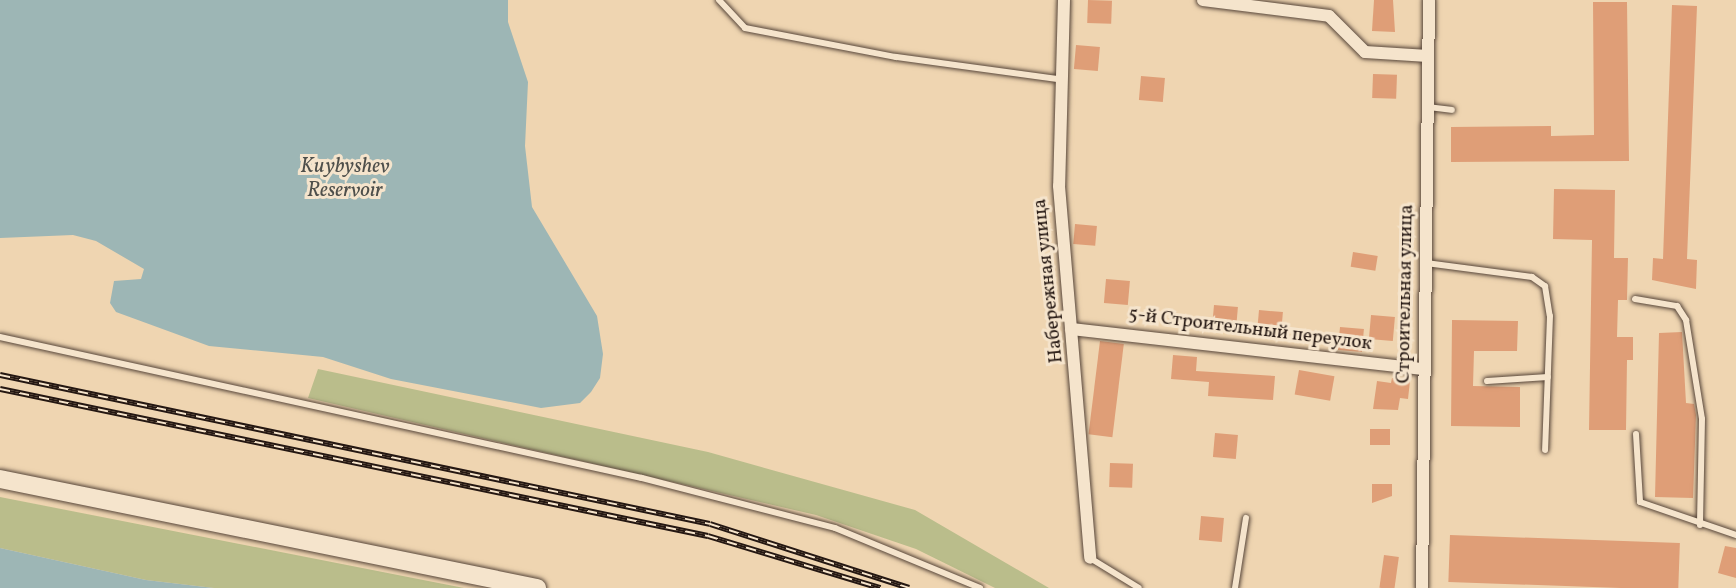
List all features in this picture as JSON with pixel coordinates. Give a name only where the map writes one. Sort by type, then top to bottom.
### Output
[{"type":"main road","points":[[0,479],[537,588]]},
{"type":"street","name":"Набережная улица","points":[[1064,0],[1065,80],[1059,186],[1090,558]]},
{"type":"street","points":[[1203,0],[1329,16],[1365,52],[1428,56]]},
{"type":"street","name":"Строительная улица","points":[[1422,588],[1429,0]]},
{"type":"street","name":"5-й Строительный переулок","points":[[1071,329],[1424,369]]},
{"type":"lane","points":[[719,0],[745,28],[896,57],[1065,80]]},
{"type":"lane","points":[[1428,107],[1451,110]]},
{"type":"lane","points":[[1426,263],[1532,277],[1545,286],[1548,377],[1545,450]]},
{"type":"lane","points":[[1635,299],[1677,306],[1686,320],[1702,419],[1700,525]]},
{"type":"lane","points":[[0,337],[642,478],[835,528],[980,588]]},
{"type":"lane","points":[[1487,381],[1548,377]]},
{"type":"lane","points":[[1636,434],[1640,502],[1700,525],[1736,535]]},
{"type":"lane","points":[[1235,588],[1246,519]]},
{"type":"lane","points":[[1090,558],[1139,588]]},
{"type":"green space","points":[[318,369],[708,452],[915,510],[1049,588],[995,588],[916,549],[816,515],[308,398]]},
{"type":"green space","points":[[0,497],[464,588],[214,588],[146,580],[0,548]]},
{"type":"water","name":"Kuybyshev Reservoir","points":[[0,0],[508,0],[508,22],[528,82],[525,146],[532,207],[597,316],[603,354],[600,378],[591,392],[580,403],[541,408],[391,379],[323,357],[209,346],[116,312],[110,303],[114,281],[141,279],[144,269],[96,241],[73,235],[0,238]]},
{"type":"water","points":[[0,548],[146,580],[214,588],[0,588]]},
{"type":"building","points":[[1088,0],[1112,1],[1111,24],[1087,23]]},
{"type":"building","points":[[1374,0],[1393,0],[1395,32],[1372,31]]},
{"type":"building","points":[[1593,2],[1627,2],[1629,161],[1451,162],[1451,127],[1551,126],[1551,136],[1594,135]]},
{"type":"building","points":[[1672,5],[1697,6],[1687,259],[1697,260],[1696,289],[1652,280],[1653,258],[1663,259]]},
{"type":"building","points":[[1076,45],[1100,47],[1098,71],[1074,69]]},
{"type":"building","points":[[1373,74],[1397,75],[1396,99],[1372,98]]},
{"type":"building","points":[[1141,76],[1165,78],[1163,102],[1139,100]]},
{"type":"building","points":[[1554,189],[1615,190],[1614,258],[1628,258],[1627,300],[1618,300],[1617,337],[1633,337],[1633,360],[1627,360],[1626,430],[1589,430],[1592,240],[1553,239]]},
{"type":"building","points":[[1075,224],[1097,226],[1095,246],[1073,244]]},
{"type":"building","points":[[1353,252],[1378,256],[1375,271],[1351,267]]},
{"type":"building","points":[[1106,279],[1130,281],[1128,305],[1104,303]]},
{"type":"building","points":[[1214,305],[1238,307],[1236,331],[1212,329]]},
{"type":"building","points":[[1259,310],[1283,312],[1281,336],[1257,334]]},
{"type":"building","points":[[1371,315],[1395,317],[1393,341],[1369,339]]},
{"type":"building","points":[[1452,320],[1518,321],[1517,351],[1474,351],[1473,386],[1520,387],[1520,427],[1451,426]]},
{"type":"building","points":[[1340,327],[1364,329],[1362,352],[1338,350]]},
{"type":"building","points":[[1682,332],[1686,403],[1694,404],[1696,415],[1693,498],[1655,497],[1659,333]]},
{"type":"building","points":[[1100,341],[1124,344],[1112,437],[1089,434]]},
{"type":"building","points":[[1173,355],[1197,357],[1196,371],[1275,376],[1273,400],[1208,396],[1209,382],[1171,379]]},
{"type":"building","points":[[1299,370],[1334,376],[1330,401],[1295,395]]},
{"type":"building","points":[[1392,378],[1410,381],[1408,399],[1400,398],[1398,410],[1373,409],[1377,381],[1391,383]]},
{"type":"building","points":[[1370,429],[1390,429],[1390,445],[1370,445]]},
{"type":"building","points":[[1215,433],[1238,435],[1236,459],[1213,457]]},
{"type":"building","points":[[1110,463],[1133,464],[1132,488],[1109,487]]},
{"type":"building","points":[[1372,484],[1392,484],[1392,496],[1372,503]]},
{"type":"building","points":[[1201,516],[1224,518],[1222,542],[1199,540]]},
{"type":"building","points":[[1450,535],[1680,543],[1678,588],[1448,582]]},
{"type":"building","points":[[1725,546],[1736,548],[1736,578],[1718,573]]},
{"type":"building","points":[[1384,555],[1399,557],[1395,588],[1379,588]]},
{"type":"railway","points":[[0,375],[710,524],[909,588]]},
{"type":"railway","points":[[0,389],[708,536],[880,588]]}]
